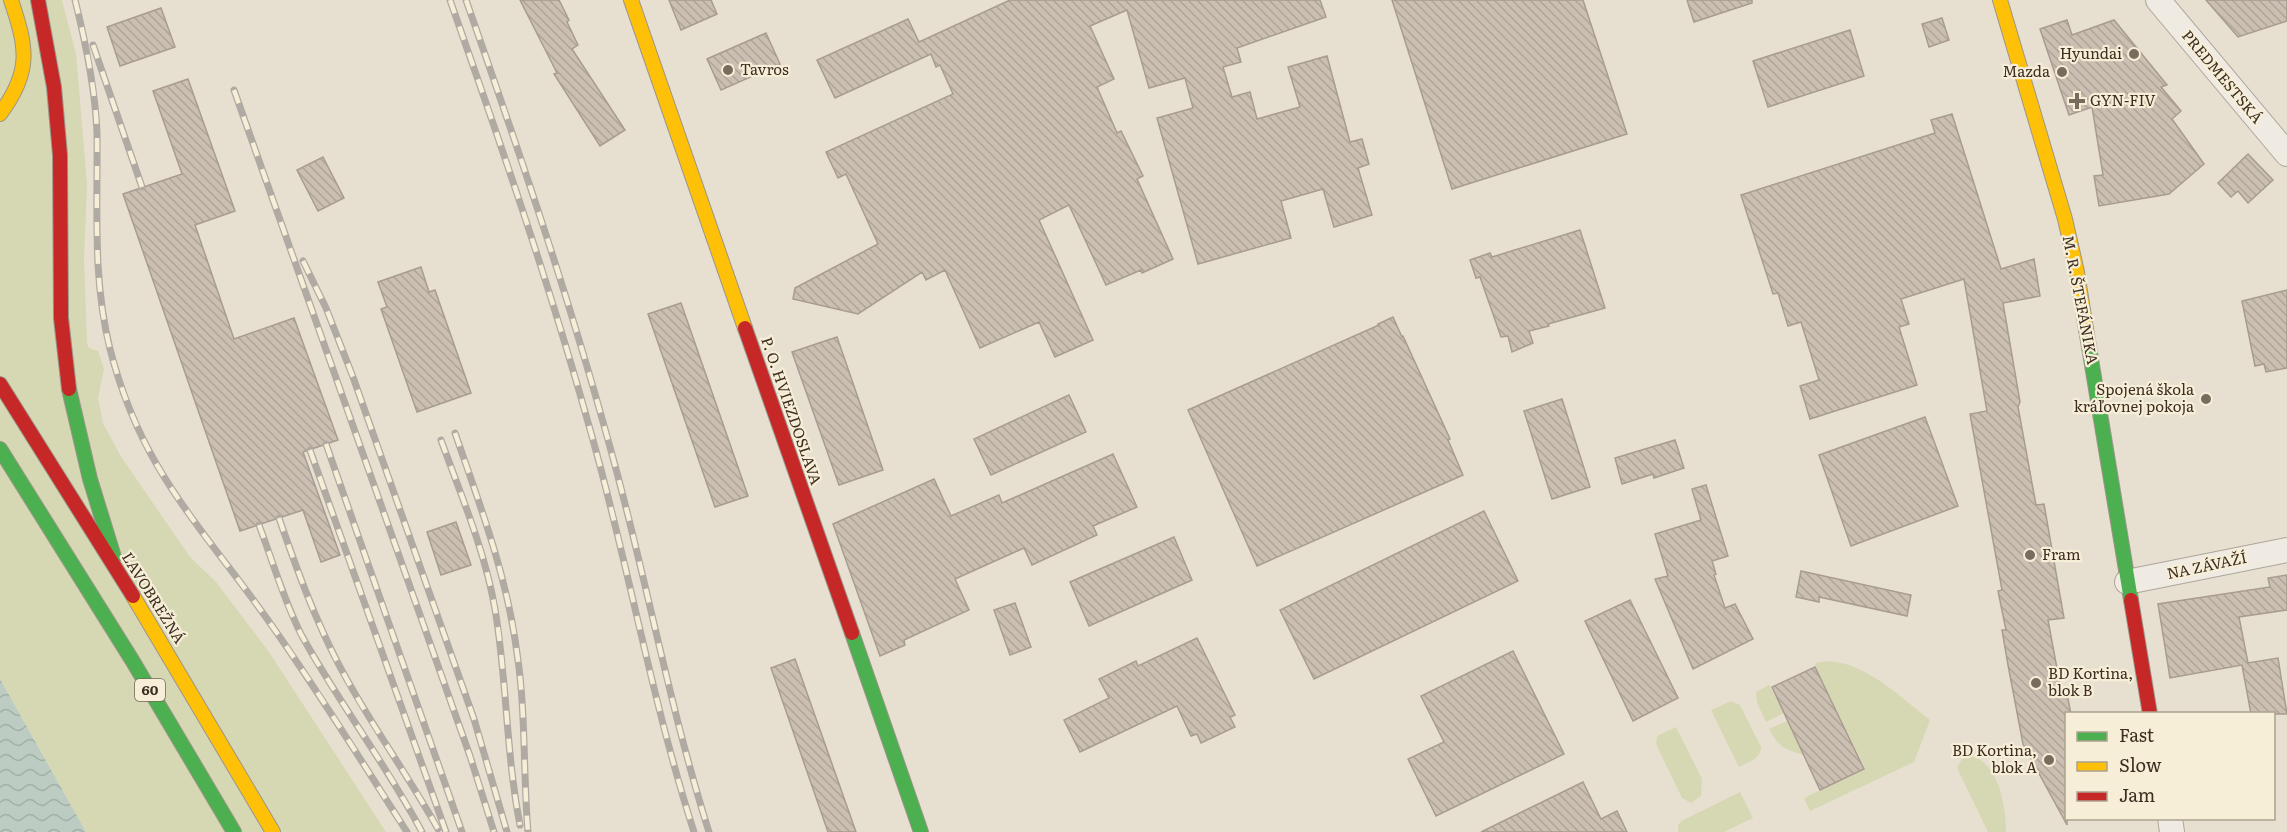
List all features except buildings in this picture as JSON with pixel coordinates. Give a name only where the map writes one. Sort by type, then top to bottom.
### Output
[{"type":"main road","points":[[0,114],[13,98],[24,73],[25,49],[11,0]]},
{"type":"main road","points":[[38,0],[54,87],[60,155],[61,318],[69,392],[90,479],[118,573]]},
{"type":"main road","name":"P. O. HVIEZDOSLAVA","points":[[631,0],[921,832]]},
{"type":"main road","name":"M. R. ŠTEFÁNIKA","points":[[2000,0],[2070,241],[2150,712]]},
{"type":"main road","name":"ĽAVOBREŽNÁ","points":[[0,384],[118,573],[273,832]]},
{"type":"main road","name":"60","points":[[0,449],[132,660],[234,832]]},
{"type":"street","name":"PREDMESTSKÁ","points":[[2158,0],[2287,154]]},
{"type":"street","name":"NA ZÁVAŽÍ","points":[[2127,582],[2287,550]]},
{"type":"green space","points":[[0,0],[62,0],[76,54],[87,184],[84,259],[87,343],[89,348],[98,351],[104,369],[98,398],[103,423],[120,455],[190,557],[216,582],[269,652],[386,832],[86,832],[0,679]]},
{"type":"green space","points":[[1829,661],[1843,663],[1870,675],[1930,720],[1914,762],[1810,811],[1804,798],[1865,768],[1816,668],[1815,663]]},
{"type":"green space","points":[[1769,685],[1784,713],[1766,722],[1757,703],[1756,692]]},
{"type":"green space","points":[[1731,701],[1740,705],[1761,747],[1756,757],[1739,767],[1711,710]]},
{"type":"green space","points":[[1787,721],[1804,755],[1783,747],[1769,729]]},
{"type":"green space","points":[[1676,727],[1702,779],[1701,796],[1691,803],[1682,798],[1656,744],[1657,736]]},
{"type":"green space","points":[[1971,756],[1981,760],[1994,776],[2002,799],[2006,832],[1988,832],[1957,768],[1962,759]]},
{"type":"green space","points":[[1740,792],[1753,818],[1724,832],[1678,832],[1681,821]]},
{"type":"water","points":[[0,679],[86,832],[0,832]]},
{"type":"railway","points":[[75,0],[83,33],[96,115],[98,268],[104,322],[129,408],[149,451],[170,485],[288,649],[407,832]]},
{"type":"railway","points":[[450,0],[566,346],[611,508],[667,740],[694,832]]},
{"type":"railway","points":[[466,0],[544,228],[597,400],[682,739],[709,832]]},
{"type":"railway","points":[[93,45],[142,187]]},
{"type":"railway","points":[[234,90],[470,756],[494,832]]},
{"type":"railway","points":[[303,261],[326,308],[353,377],[474,719],[507,832]]},
{"type":"railway","points":[[455,433],[492,541],[507,596],[520,675],[528,832]]},
{"type":"railway","points":[[441,440],[472,523],[491,587],[499,636],[512,771],[520,825]]},
{"type":"railway","points":[[326,444],[462,832]]},
{"type":"railway","points":[[310,450],[446,832]]},
{"type":"railway","points":[[279,518],[313,610],[329,646],[362,706],[438,829]]},
{"type":"railway","points":[[259,525],[284,595],[302,636],[422,832]]},
{"type":"traffic: fast","points":[[2086,329],[2131,600]]},
{"type":"traffic: fast","points":[[69,389],[90,479],[114,557]]},
{"type":"traffic: fast","points":[[0,449],[132,660],[234,832]]},
{"type":"traffic: fast","points":[[852,633],[921,832]]},
{"type":"traffic: slow","points":[[0,114],[17,85],[24,59],[21,32],[11,0]]},
{"type":"traffic: slow","points":[[631,0],[745,328]]},
{"type":"traffic: slow","points":[[2000,0],[2065,219],[2077,272],[2086,329]]},
{"type":"traffic: slow","points":[[133,596],[273,832]]},
{"type":"traffic: jam","points":[[38,0],[54,87],[60,155],[61,318],[69,389]]},
{"type":"traffic: jam","points":[[745,328],[852,633]]},
{"type":"traffic: jam","points":[[0,384],[133,596]]},
{"type":"traffic: jam","points":[[2131,600],[2150,712]]},
{"type":"place","name":"Hyundai","points":[[2134,54]]},
{"type":"place","name":"Tavros","points":[[728,70]]},
{"type":"place","name":"Mazda","points":[[2062,72]]},
{"type":"place","name":"GYN-FIV","points":[[2077,101]]},
{"type":"place","name":"Spojená škola kráľovnej pokoja","points":[[2206,399]]},
{"type":"place","name":"Fram","points":[[2030,555]]},
{"type":"place","name":"BD Kortina, blok B","points":[[2036,683]]},
{"type":"place","name":"BD Kortina, blok A","points":[[2049,760]]}]
